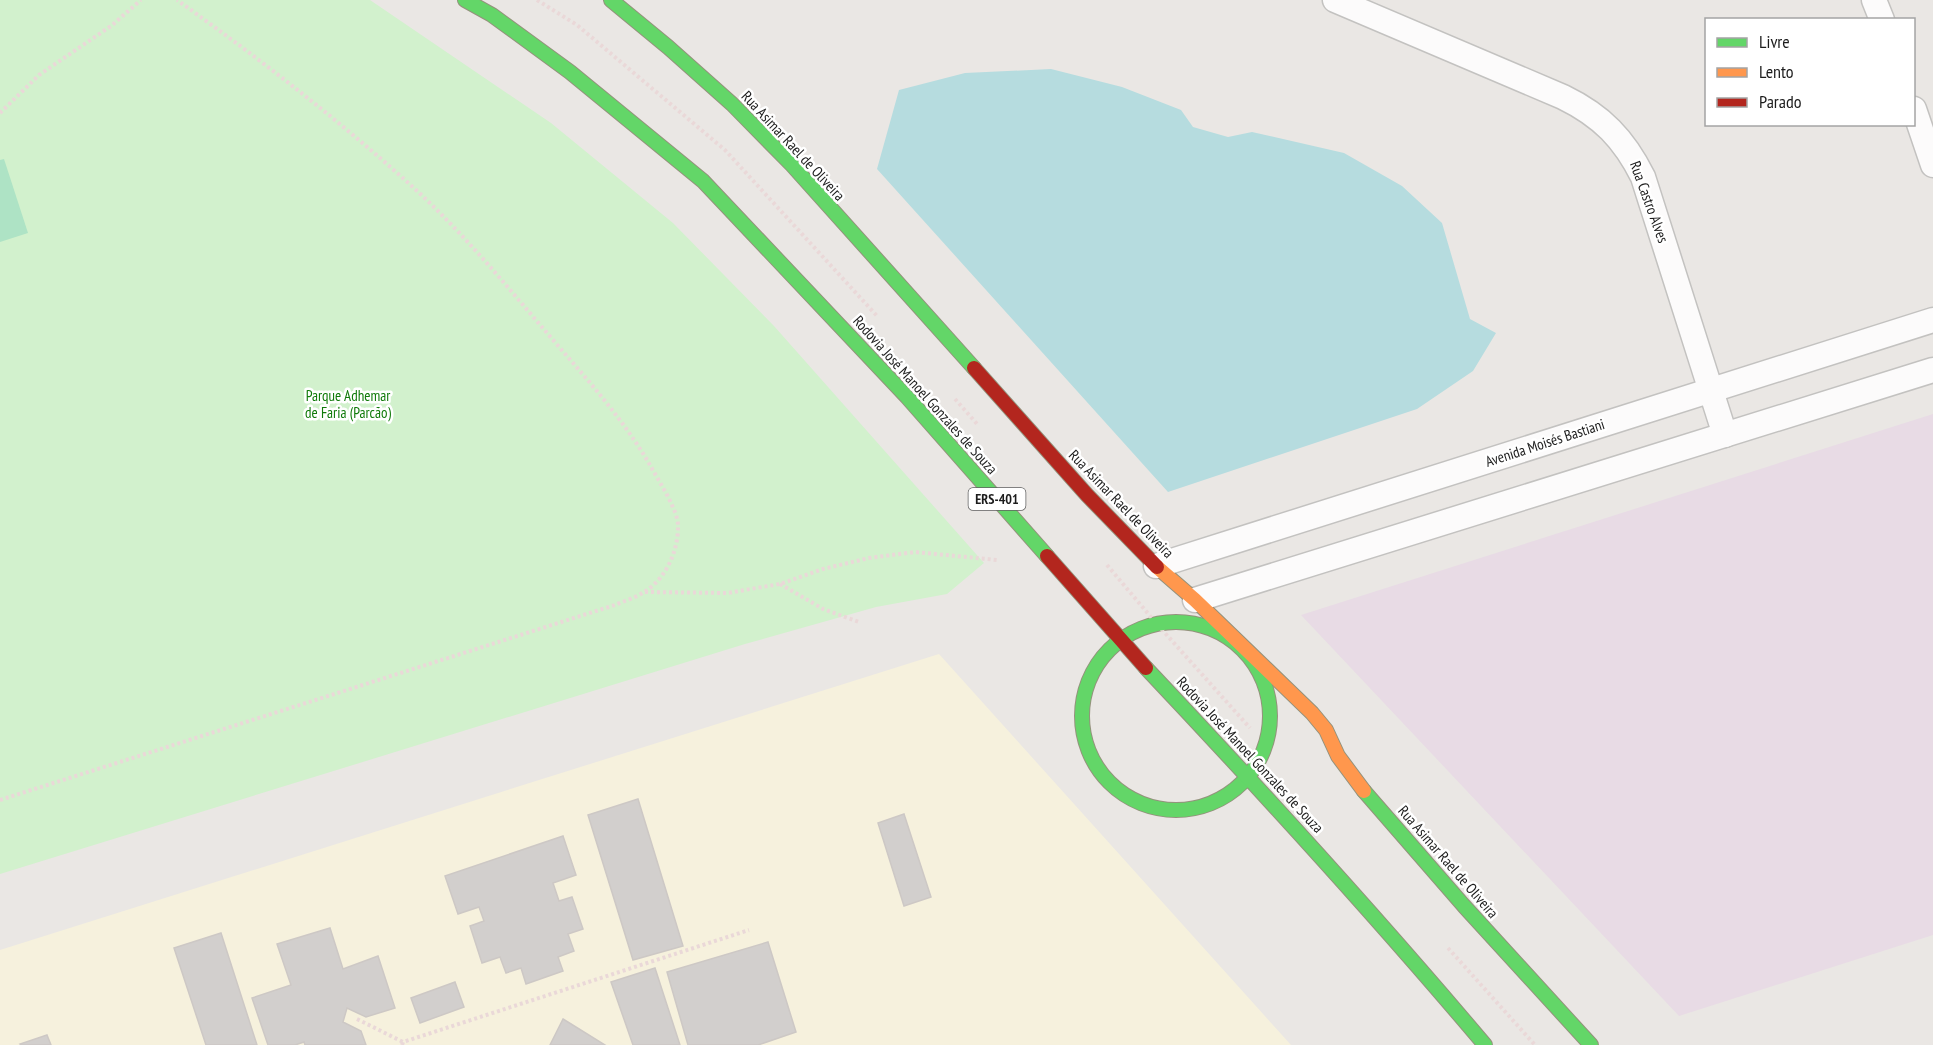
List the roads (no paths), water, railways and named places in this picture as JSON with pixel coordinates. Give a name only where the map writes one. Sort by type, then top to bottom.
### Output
[{"type":"main road","name":"Rodovia José Manoel Gonzales de Souza","points":[[465,0],[492,15],[570,72],[703,181],[907,397],[1119,639],[1249,777],[1409,955],[1485,1045]]},
{"type":"main road","name":"Rua Asimar Rael de Oliveira","points":[[611,0],[732,104],[792,165],[1087,495],[1156,566],[1195,600],[1312,712],[1326,730],[1338,756],[1353,779],[1464,906],[1591,1045]]},
{"type":"main road","points":[[1185,621],[1215,629],[1242,647],[1259,670],[1270,703],[1267,747],[1249,777],[1214,803],[1184,811],[1144,805],[1126,797],[1102,776],[1087,750],[1081,718],[1085,686],[1100,658],[1119,639],[1156,622],[1185,621]]},
{"type":"street","name":"Rua Castro Alves","points":[[1335,0],[1563,97],[1584,107],[1612,129],[1632,155],[1642,177],[1725,435]]},
{"type":"street","points":[[1915,112],[1933,165]]},
{"type":"street","name":"Avenida Moisés Bastiani","points":[[1156,566],[1933,320]]},
{"type":"street","points":[[1195,600],[1933,370]]},
{"type":"water","points":[[1051,69],[1122,87],[1181,110],[1193,127],[1228,137],[1252,132],[1344,153],[1402,186],[1442,223],[1470,319],[1496,333],[1473,371],[1417,409],[1168,492],[877,169],[899,90],[965,73]]},
{"type":"park label","name":"Parque Adhemar de Faria (Parcão)","points":[[348,404]]}]
